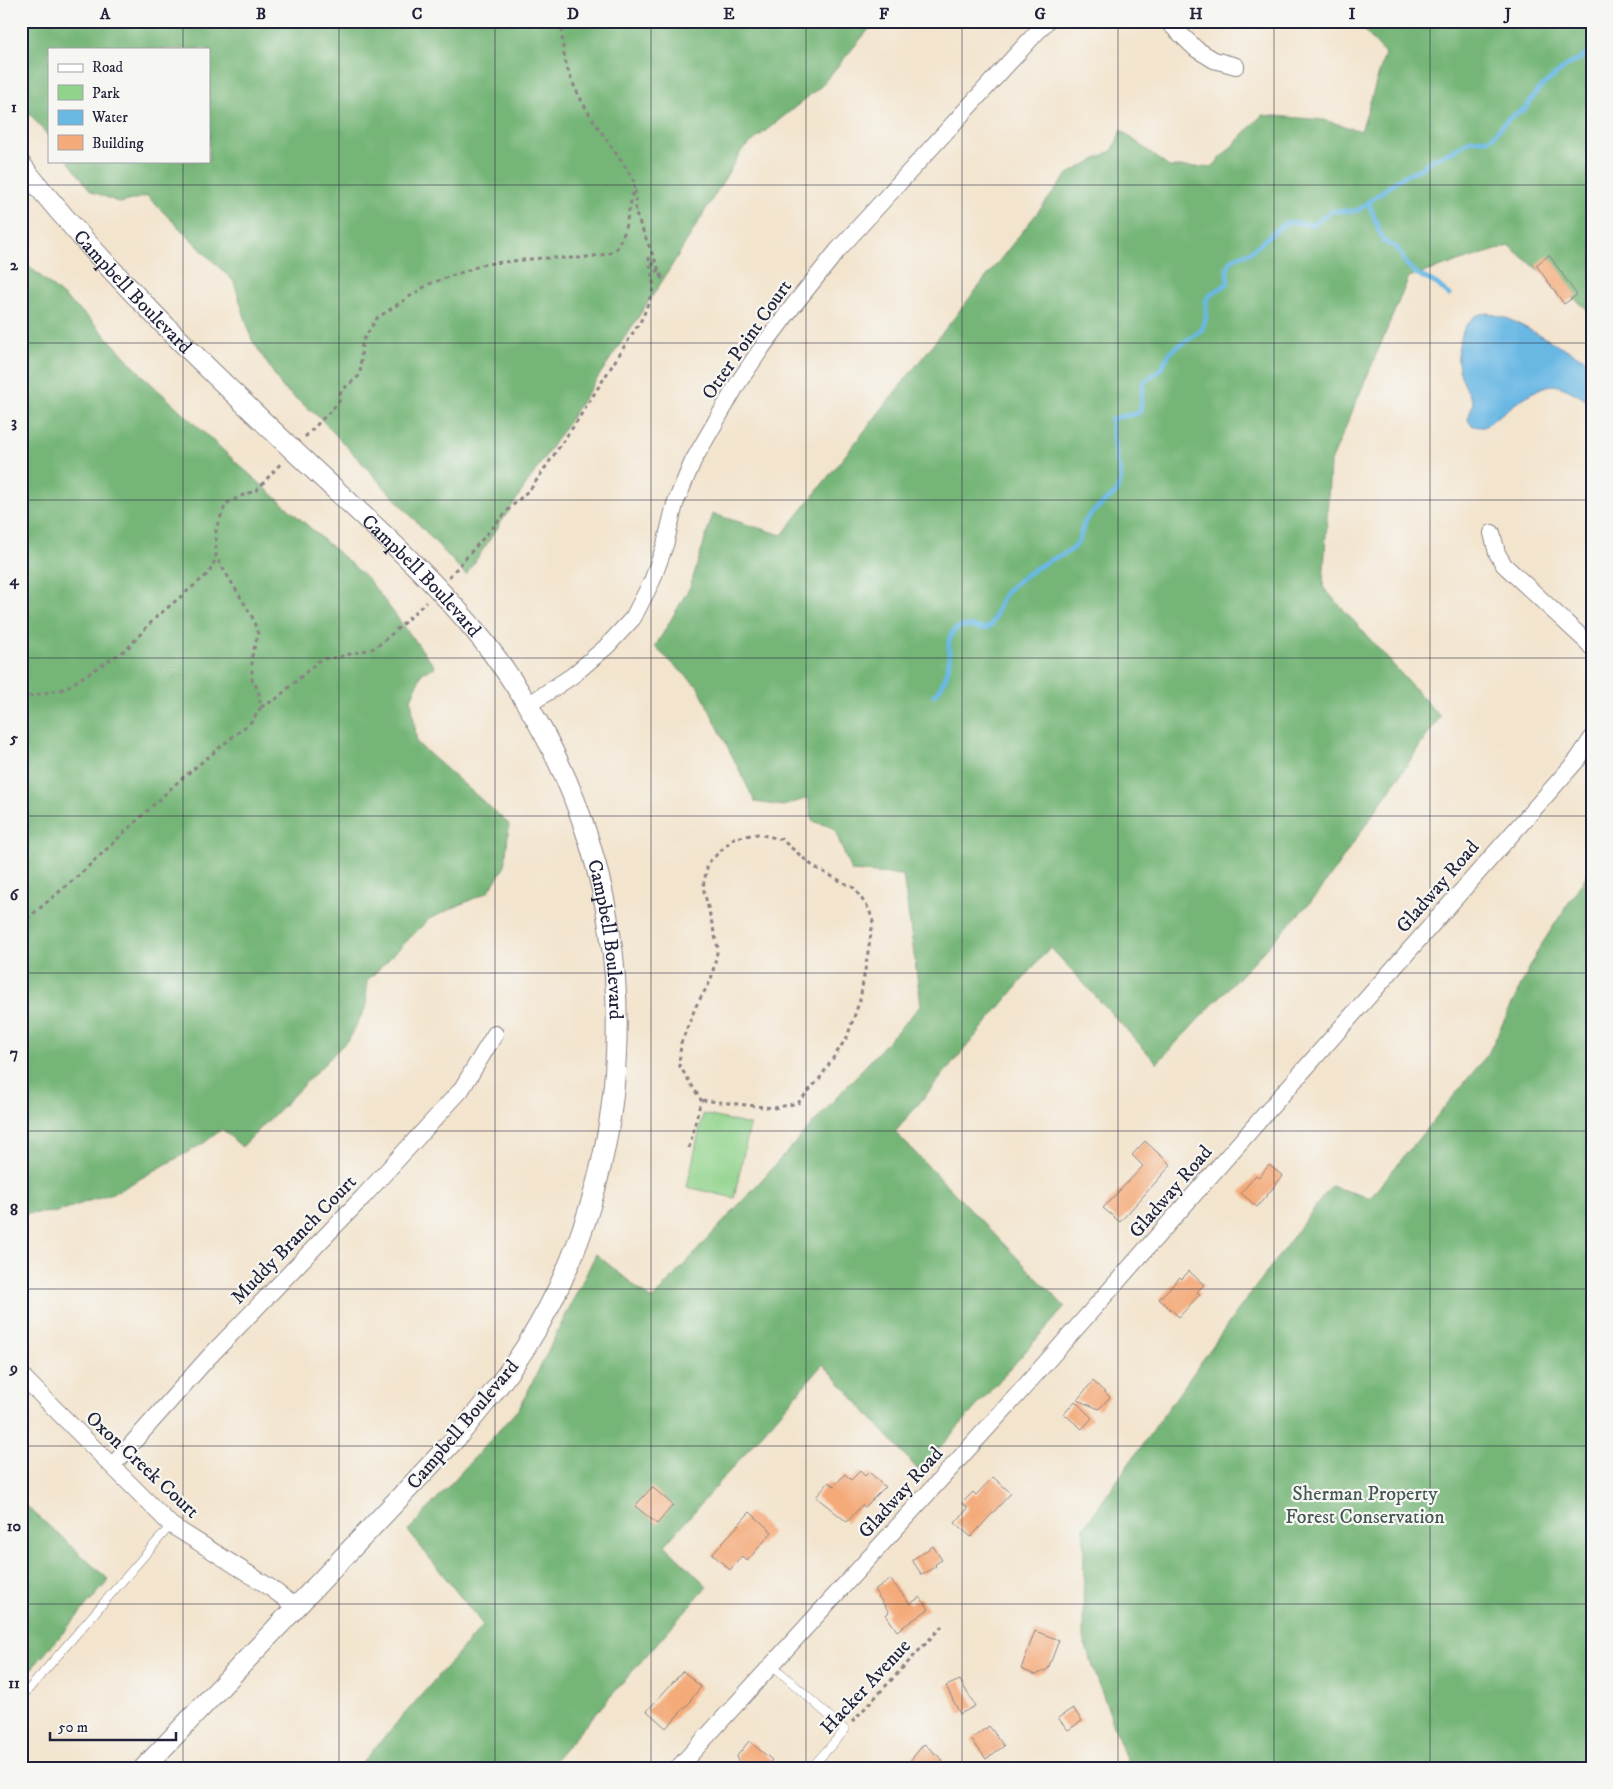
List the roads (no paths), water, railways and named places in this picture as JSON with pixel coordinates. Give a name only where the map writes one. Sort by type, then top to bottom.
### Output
[{"type":"street","name":"Otter Point Court","points":[[528,705],[572,676],[606,647],[633,618],[652,581],[665,545],[675,504],[693,461],[738,384],[763,346],[838,250],[1047,21]]},
{"type":"street","points":[[1167,21],[1196,49],[1214,60],[1236,66]]},
{"type":"street","name":"Campbell Boulevard","points":[[21,165],[84,240],[156,318],[438,590],[491,651],[528,705],[554,752],[578,806],[595,857],[608,913],[615,971],[617,1038],[612,1101],[602,1162],[582,1229],[563,1276],[536,1329],[502,1382],[434,1462],[144,1768]]},
{"type":"street","points":[[1492,533],[1497,553],[1504,565],[1592,648]]},
{"type":"street","name":"Gladway Road","points":[[678,1768],[1012,1401],[1221,1166],[1578,759],[1592,738]]},
{"type":"street","name":"Muddy Branch Court","points":[[112,1466],[208,1358],[363,1197],[460,1090],[495,1034]]},
{"type":"street","name":"Oxon Creek Court","points":[[21,1373],[171,1525],[268,1586],[296,1607]]},
{"type":"lane","points":[[21,1698],[171,1525]]},
{"type":"lane","name":"Hacker Avenue","points":[[771,1664],[845,1730],[812,1768]]},
{"type":"water","points":[[1488,313],[1509,319],[1592,363],[1592,404],[1563,388],[1553,385],[1546,386],[1528,395],[1484,427],[1476,427],[1470,424],[1468,419],[1473,403],[1459,367],[1459,344],[1465,327],[1469,322],[1480,314]]},
{"type":"waterway","points":[[934,695],[940,688],[948,671],[949,641],[956,629],[967,626],[988,628],[995,617],[1001,599],[1007,591],[1033,570],[1074,548],[1089,516],[1116,493],[1121,479],[1111,420],[1140,412],[1145,381],[1160,370],[1171,351],[1201,331],[1206,318],[1206,301],[1210,295],[1228,283],[1227,269],[1230,262],[1236,257],[1249,253],[1285,223],[1312,225],[1332,211],[1355,211],[1360,209],[1400,178],[1422,168],[1431,160],[1453,151],[1470,140],[1489,139],[1509,118],[1526,108],[1538,90],[1548,81],[1568,65],[1592,52]]},
{"type":"waterway","points":[[1368,201],[1383,241],[1397,248],[1407,265],[1417,274],[1437,284],[1449,295]]},
{"type":"park label","name":"Sherman Property Forest Conservation","points":[[1365,1504]]}]
